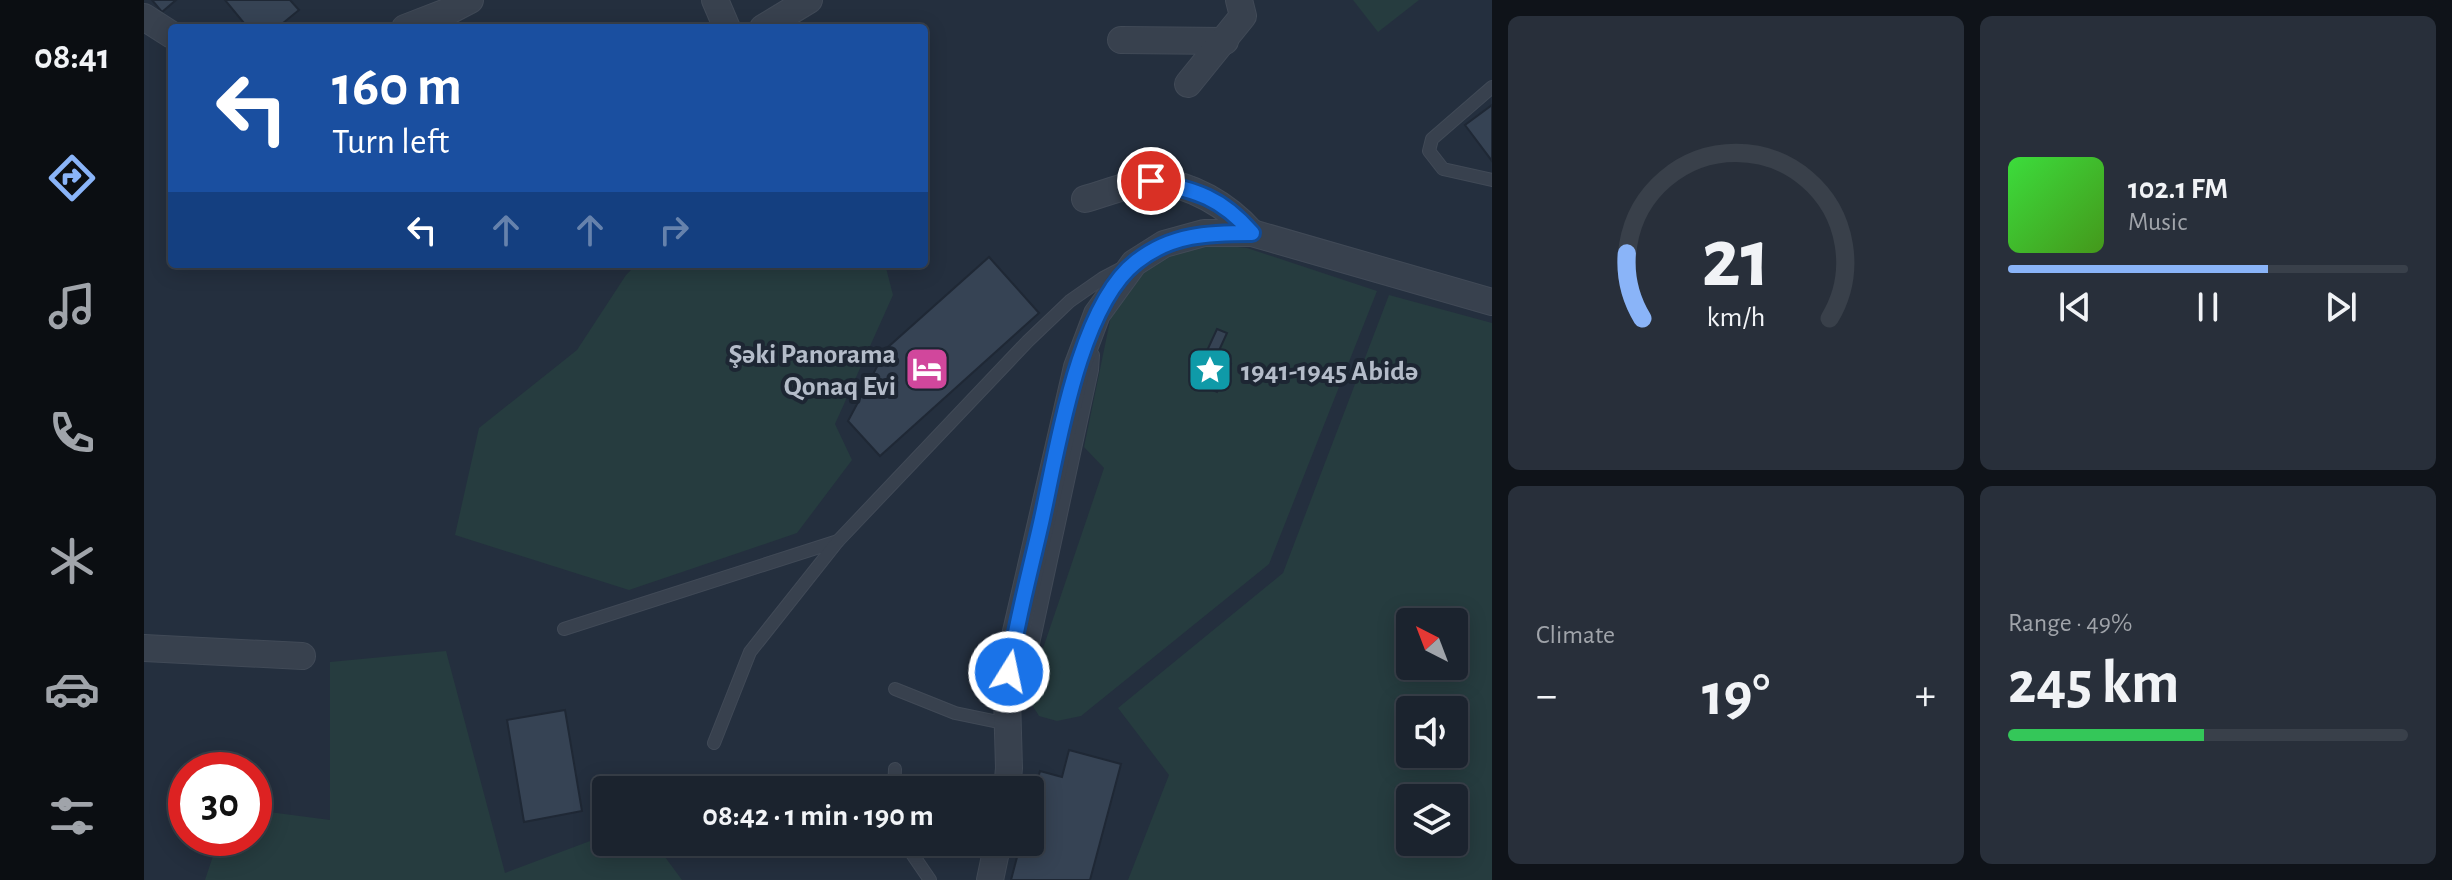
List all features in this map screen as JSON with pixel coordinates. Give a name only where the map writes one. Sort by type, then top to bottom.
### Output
[{"type":"street","points":[[415,24],[470,0]]},
{"type":"street","points":[[715,0],[725,24]]},
{"type":"street","points":[[770,24],[809,0]]},
{"type":"street","points":[[1188,84],[1243,16],[1239,0]]},
{"type":"street","points":[[144,17],[168,32]]},
{"type":"street","points":[[1121,40],[1225,41]]},
{"type":"street","points":[[1085,199],[1151,181],[1220,202],[1252,233]]},
{"type":"street","points":[[1008,776],[1007,698],[1012,649],[1077,367],[1109,294],[1134,263],[1164,244],[1204,233],[1252,233],[1492,302]]},
{"type":"street","points":[[144,648],[302,656]]},
{"type":"street","points":[[990,880],[995,856]]},
{"type":"lane","points":[[1492,87],[1432,139],[1429,151],[1443,169],[1492,180]]},
{"type":"lane","points":[[714,743],[750,652],[838,541],[1060,310],[1103,278],[1134,263]]},
{"type":"lane","points":[[1028,667],[1092,370],[1093,355],[1085,344]]},
{"type":"lane","points":[[564,629],[838,541]]},
{"type":"lane","points":[[895,689],[955,713],[1008,724]]},
{"type":"lane","points":[[895,769],[895,776]]},
{"type":"lane","points":[[914,856],[930,880]]},
{"type":"green space","points":[[1353,0],[1419,0],[1378,32]]},
{"type":"green space","points":[[1210,244],[1247,248],[1377,291],[1269,564],[1081,716],[1057,721],[1039,716],[1031,703],[1031,684],[1104,468],[1084,447],[1112,311],[1149,265],[1177,250]]},
{"type":"green space","points":[[633,268],[886,268],[893,295],[835,424],[852,460],[797,533],[629,590],[455,535],[479,428],[577,350]]},
{"type":"green space","points":[[1389,295],[1492,323],[1492,880],[1128,880],[1169,775],[1118,708],[1283,573]]},
{"type":"green space","points":[[446,651],[505,873],[592,840],[592,856],[664,856],[682,880],[205,880],[213,856],[272,856],[272,812],[330,820],[330,662]]},
{"type":"building","points":[[152,0],[176,0],[162,12]]},
{"type":"building","points":[[225,0],[290,0],[299,10],[282,24],[245,24]]},
{"type":"building","points":[[1492,105],[1492,161],[1465,125]]},
{"type":"building","name":"Şəki Panorama Qonaq Evi","points":[[989,257],[1039,313],[880,456],[848,421],[887,348]]},
{"type":"building","points":[[1217,329],[1227,333],[1216,357],[1231,364],[1217,392],[1193,381]]},
{"type":"building","points":[[565,710],[582,811],[524,822],[507,720]]},
{"type":"building","points":[[1069,750],[1121,764],[1090,880],[1011,880],[1017,856],[1044,856],[1044,776],[1039,776],[1040,771],[1062,777]]},
{"type":"place","name":"Şəki Panorama Qonaq Evi","points":[[927,369]]},
{"type":"place","name":"1941-1945 Abidə","points":[[1210,370]]},
{"type":"route","points":[[1009,672],[1077,367],[1097,314],[1134,263],[1164,244],[1204,233],[1252,233],[1220,202],[1151,181]]}]
